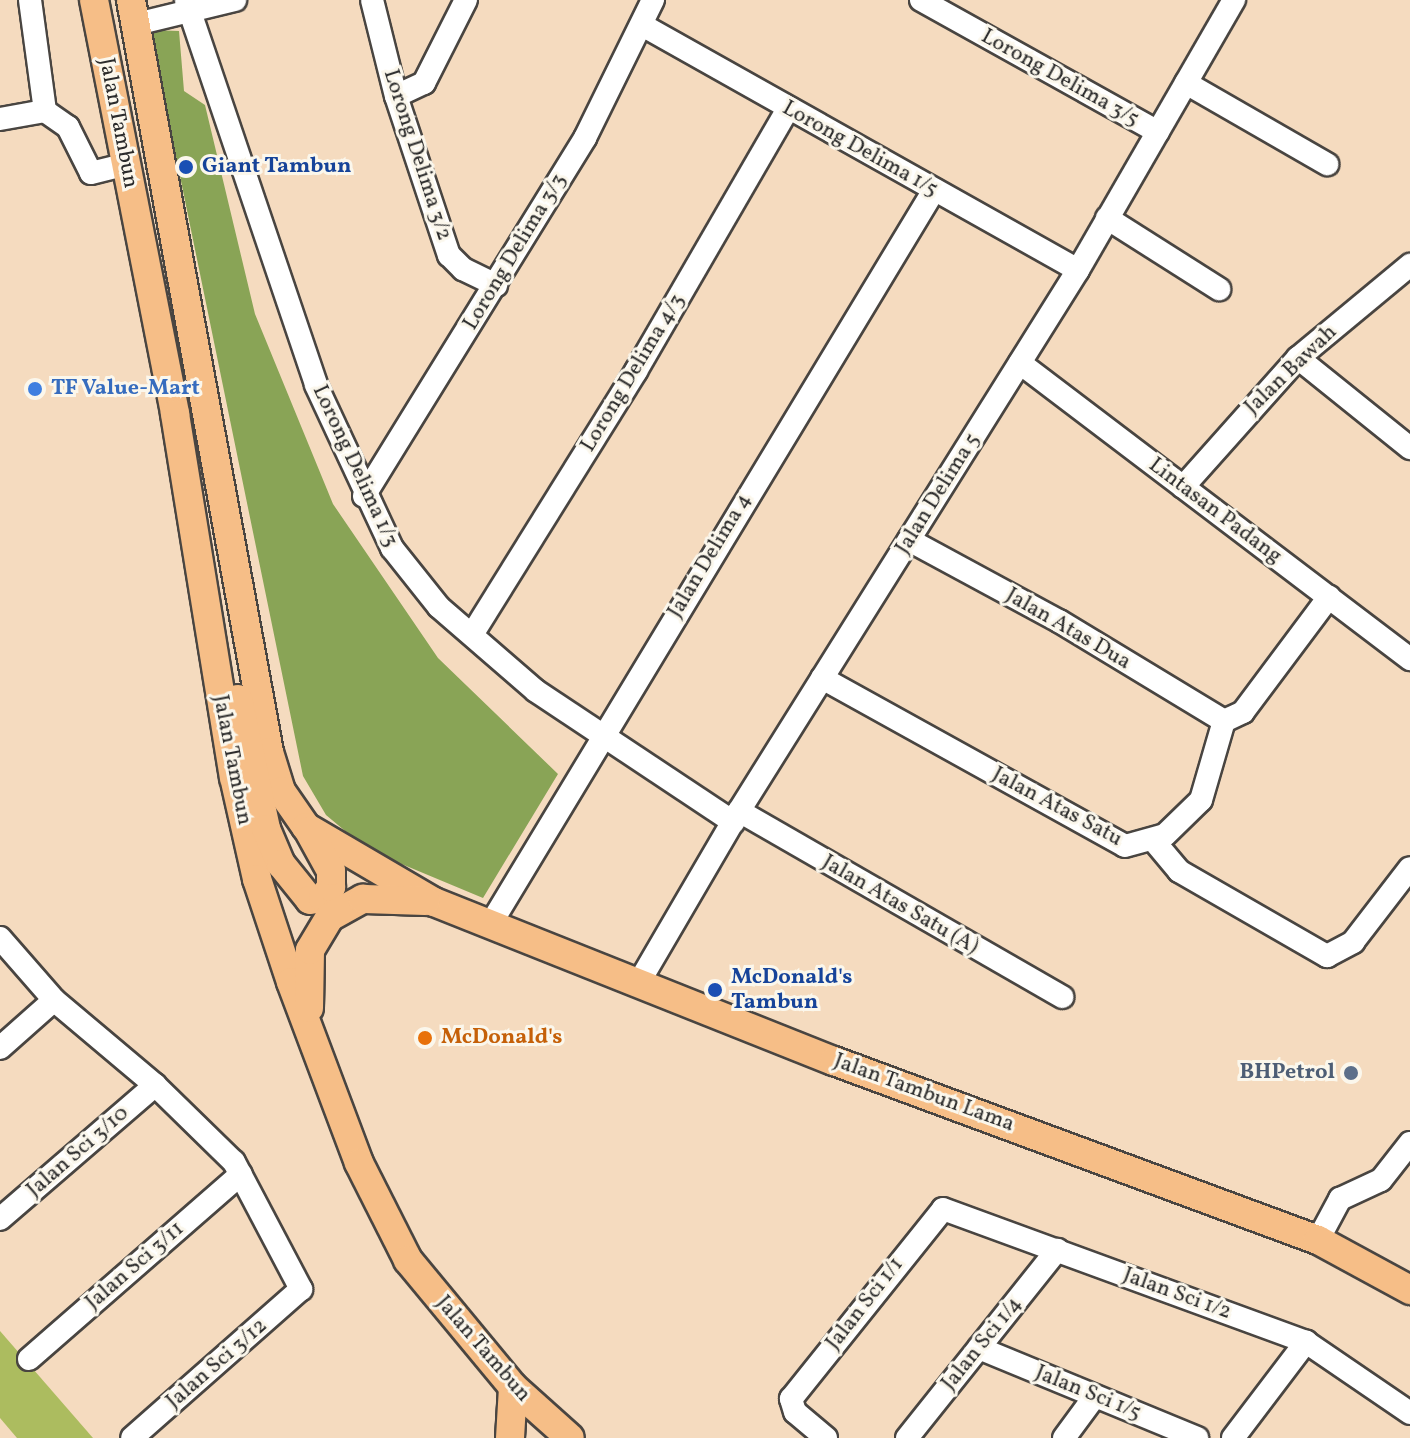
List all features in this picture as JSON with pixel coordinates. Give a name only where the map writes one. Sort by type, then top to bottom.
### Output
[{"type":"main road","name":"Jalan Tambun","points":[[94,0],[127,164],[226,735],[257,879],[359,1163],[393,1233],[427,1284],[513,1387],[570,1438]]},
{"type":"main road","name":"Jalan Tambun","points":[[134,12],[260,704],[281,791],[331,871],[331,887],[323,898],[310,900],[281,864],[266,829],[219,612],[195,549]]},
{"type":"main road","points":[[306,827],[434,902]]},
{"type":"main road","points":[[310,1028],[310,950],[330,917],[363,899],[434,902]]},
{"type":"main road","name":"Jalan Tambun Lama","points":[[434,902],[638,984],[1318,1240],[1410,1290]]},
{"type":"main road","points":[[510,1438],[513,1387]]},
{"type":"street","points":[[30,0],[45,111]]},
{"type":"street","points":[[134,12],[235,0]]},
{"type":"street","name":"Lorong Delima 3/2","points":[[372,0],[396,96],[449,255],[463,269],[496,285]]},
{"type":"street","points":[[396,96],[424,83],[466,0]]},
{"type":"street","name":"Lorong Delima 3/3","points":[[364,496],[585,138],[653,0]]},
{"type":"street","name":"Lorong Delima 3/5","points":[[921,0],[1158,132]]},
{"type":"street","name":"Jalan Delima 5","points":[[638,984],[736,816],[1078,270],[1234,0]]},
{"type":"street","name":"Lorong Delima 1/3","points":[[188,7],[316,385],[364,496],[417,585],[536,691],[600,737],[736,816]]},
{"type":"street","name":"Lorong Delima 1/5","points":[[642,25],[1078,270]]},
{"type":"street","points":[[1186,83],[1327,164]]},
{"type":"street","name":"Lorong Delima 4/3","points":[[473,633],[636,371],[788,109]]},
{"type":"street","points":[[0,119],[45,111],[68,127],[91,173],[127,164]]},
{"type":"street","name":"Jalan Delima 4","points":[[495,926],[600,737],[934,190]]},
{"type":"street","points":[[1107,218],[1219,289]]},
{"type":"street","name":"Jalan Bawah","points":[[1183,487],[1247,409],[1298,358],[1410,265]]},
{"type":"street","points":[[1298,358],[1410,448]]},
{"type":"street","name":"Lintasan Padang","points":[[1020,363],[1410,659]]},
{"type":"street","name":"Jalan Atas Dua","points":[[909,540],[1059,621],[1224,721]]},
{"type":"street","points":[[1154,841],[1201,800],[1224,721],[1243,712],[1329,597]]},
{"type":"street","name":"Jalan Atas Satu","points":[[822,678],[1114,842],[1125,846],[1154,841],[1168,864],[1317,953],[1336,955],[1353,942],[1407,878]]},
{"type":"street","name":"Jalan Atas Satu (A)","points":[[736,816],[1062,997]]},
{"type":"street","points":[[0,938],[54,1000],[155,1085],[241,1174]]},
{"type":"street","points":[[0,1048],[54,1000]]},
{"type":"street","name":"Jalan Sci 3/10","points":[[0,1219],[155,1085]]},
{"type":"street","points":[[1318,1240],[1340,1199],[1381,1180],[1410,1143]]},
{"type":"street","name":"Jalan Sci 3/12","points":[[132,1438],[301,1289],[241,1174]]},
{"type":"street","name":"Jalan Sci 3/11","points":[[29,1359],[241,1174]]},
{"type":"street","name":"Jalan Sci 1/2","points":[[931,1218],[948,1210],[1306,1342],[1410,1413]]},
{"type":"street","name":"Jalan Sci 1/1","points":[[826,1438],[792,1408],[798,1390],[931,1218]]},
{"type":"street","name":"Jalan Sci 1/4","points":[[907,1438],[1057,1250]]},
{"type":"street","points":[[1233,1438],[1306,1342]]},
{"type":"street","name":"Jalan Sci 1/5","points":[[979,1348],[1197,1438]]},
{"type":"street","points":[[1064,1438],[1095,1396]]},
{"type":"green space","points":[[150,30],[179,31],[184,91],[205,105],[255,314],[333,504],[438,658],[558,774],[483,898],[368,850],[326,815],[303,776]]},
{"type":"green space","points":[[0,1331],[93,1438],[17,1438],[0,1418]]},
{"type":"place","name":"Giant Tambun","points":[[186,167]]},
{"type":"place","name":"TF Value-Mart","points":[[35,389]]},
{"type":"place","name":"McDonald's Tambun","points":[[715,990]]},
{"type":"place","name":"McDonald's","points":[[425,1038]]},
{"type":"place","name":"BHPetrol","points":[[1351,1073]]}]
